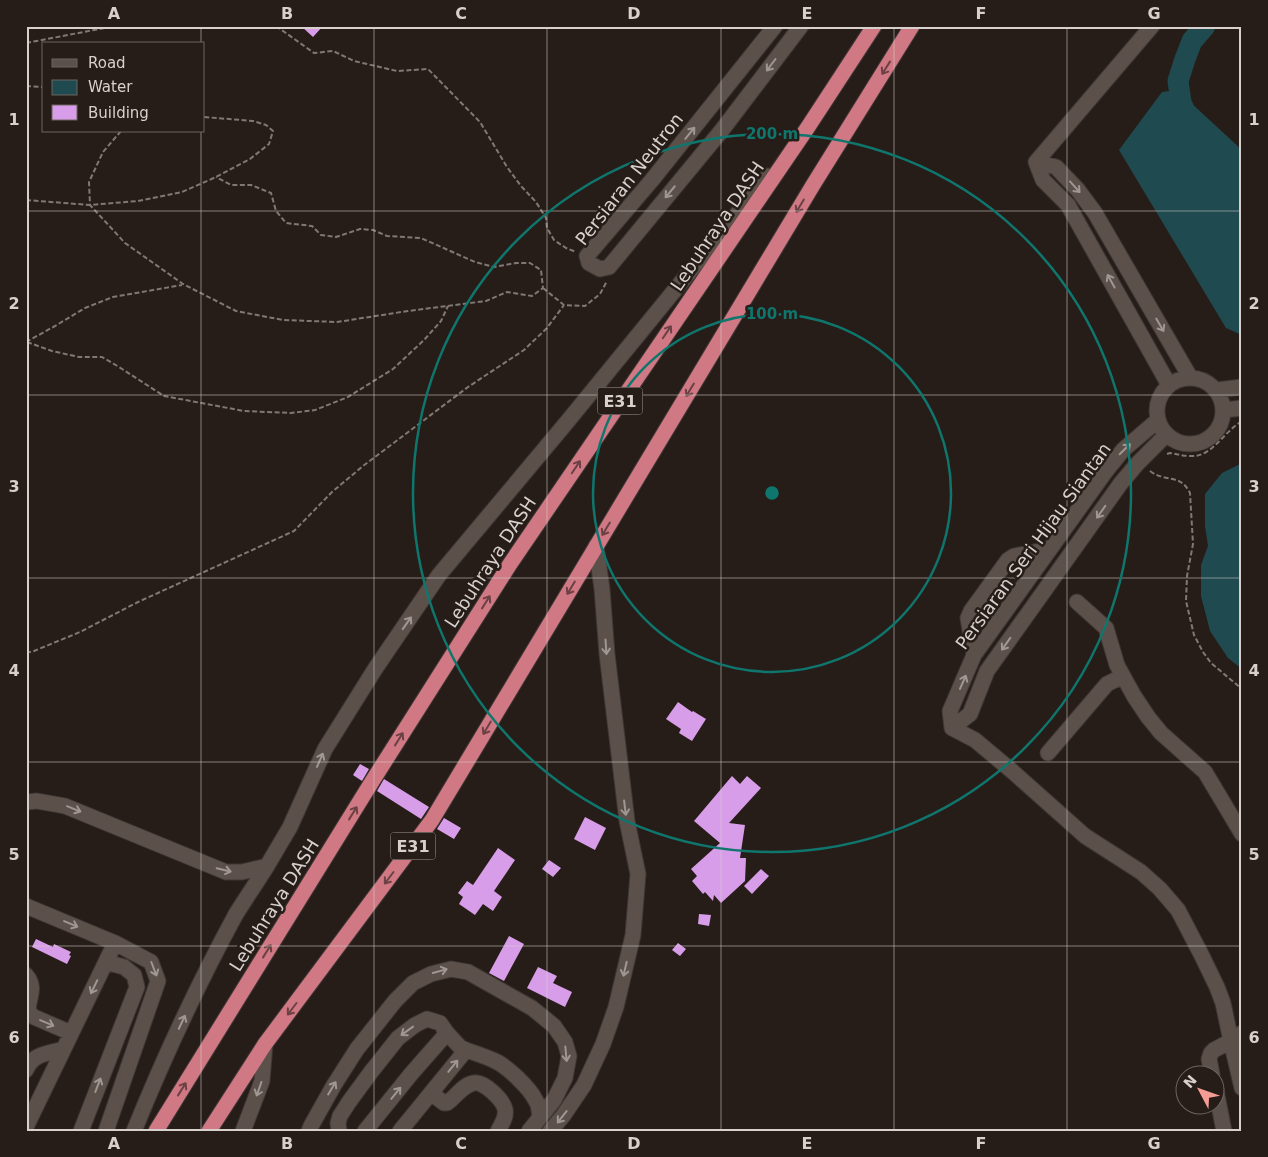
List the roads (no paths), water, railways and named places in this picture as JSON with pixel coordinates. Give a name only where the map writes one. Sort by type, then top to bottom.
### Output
[{"type":"highway","name":"Lebuhraya DASH","points":[[156,1131],[373,780],[510,564],[808,127],[874,26]]},
{"type":"highway","name":"E31","points":[[208,1131],[265,1044],[432,820],[812,185],[912,26]]},
{"type":"street","name":"Persiaran Neutron","points":[[775,26],[652,180],[587,256],[589,263],[600,268],[609,267],[722,130],[801,26]]},
{"type":"street","points":[[1036,162],[1152,26]]},
{"type":"street","points":[[134,1131],[198,986],[237,913],[290,827],[325,749],[375,669],[439,575],[567,422],[808,127]]},
{"type":"street","points":[[1036,162],[1056,167],[1078,190],[1095,213],[1190,377]]},
{"type":"street","points":[[1036,162],[1043,180],[1068,205],[1169,385]]},
{"type":"street","points":[[1190,377],[1209,383],[1216,390],[1223,403],[1224,410],[1217,432],[1208,440],[1198,444],[1186,445],[1175,442],[1166,435],[1156,415],[1157,404],[1161,394],[1169,385],[1190,377]]},
{"type":"street","points":[[1216,390],[1242,387]]},
{"type":"street","points":[[1224,410],[1242,408]]},
{"type":"street","name":"Persiaran Seri Hijau Siantan","points":[[952,728],[950,711],[974,656],[1106,471],[1123,450],[1158,420]]},
{"type":"street","name":"Persiaran Seri Hijau Siantan","points":[[952,728],[970,714],[987,671],[1121,483],[1166,435]]},
{"type":"street","points":[[550,1131],[563,1116],[584,1085],[610,1026],[633,935],[638,883],[638,874],[627,821],[596,546]]},
{"type":"street","points":[[974,656],[968,618],[971,611],[1008,560],[1014,556],[1050,549]]},
{"type":"street","points":[[1077,602],[1106,628],[1117,665],[1134,696],[1161,733],[1205,772],[1242,834]]},
{"type":"street","points":[[1048,753],[1107,684],[1123,676]]},
{"type":"street","points":[[952,728],[975,740],[1085,836],[1141,872],[1160,889],[1178,910],[1217,986],[1236,1037],[1242,1088]]},
{"type":"street","points":[[26,802],[37,800],[65,806],[226,872],[242,872],[267,866]]},
{"type":"street","points":[[26,906],[115,943],[151,962],[158,981],[106,1131]]},
{"type":"street","points":[[26,1127],[115,943]]},
{"type":"street","points":[[81,1131],[137,987],[134,975],[124,967],[106,962]]},
{"type":"street","points":[[309,1131],[310,1126],[334,1085],[357,1049],[395,1002],[413,983],[431,974],[451,969],[468,972],[532,1008],[554,1026],[564,1042],[568,1056],[564,1078],[554,1100],[534,1127]]},
{"type":"street","points":[[26,975],[30,979],[33,989],[28,1008],[30,1014],[34,1018],[71,1033]]},
{"type":"street","points":[[339,1131],[338,1123],[349,1102],[398,1038],[427,1019],[440,1023],[460,1047],[494,1060],[504,1066],[524,1085],[537,1102],[534,1127]]},
{"type":"street","points":[[365,1131],[447,1033]]},
{"type":"street","points":[[1210,1064],[1211,1053],[1236,1037]]},
{"type":"street","points":[[243,1131],[262,1082],[265,1044]]},
{"type":"street","points":[[26,1070],[34,1057],[64,1050]]},
{"type":"street","points":[[400,1131],[466,1050]]},
{"type":"street","points":[[431,1093],[444,1103],[447,1103],[466,1086],[476,1082],[482,1084],[492,1091],[505,1108],[505,1116],[498,1131]]},
{"type":"street","points":[[1221,1114],[1224,1131]]},
{"type":"water","points":[[1177,90],[1242,150],[1242,335],[1226,328],[1119,150],[1162,92]]},
{"type":"water","points":[[1242,463],[1242,669],[1228,658],[1210,631],[1201,596],[1201,565],[1208,546],[1205,526],[1205,494],[1222,473]]},
{"type":"waterway","points":[[1188,119],[1181,102],[1178,81],[1192,41],[1205,26]]}]
